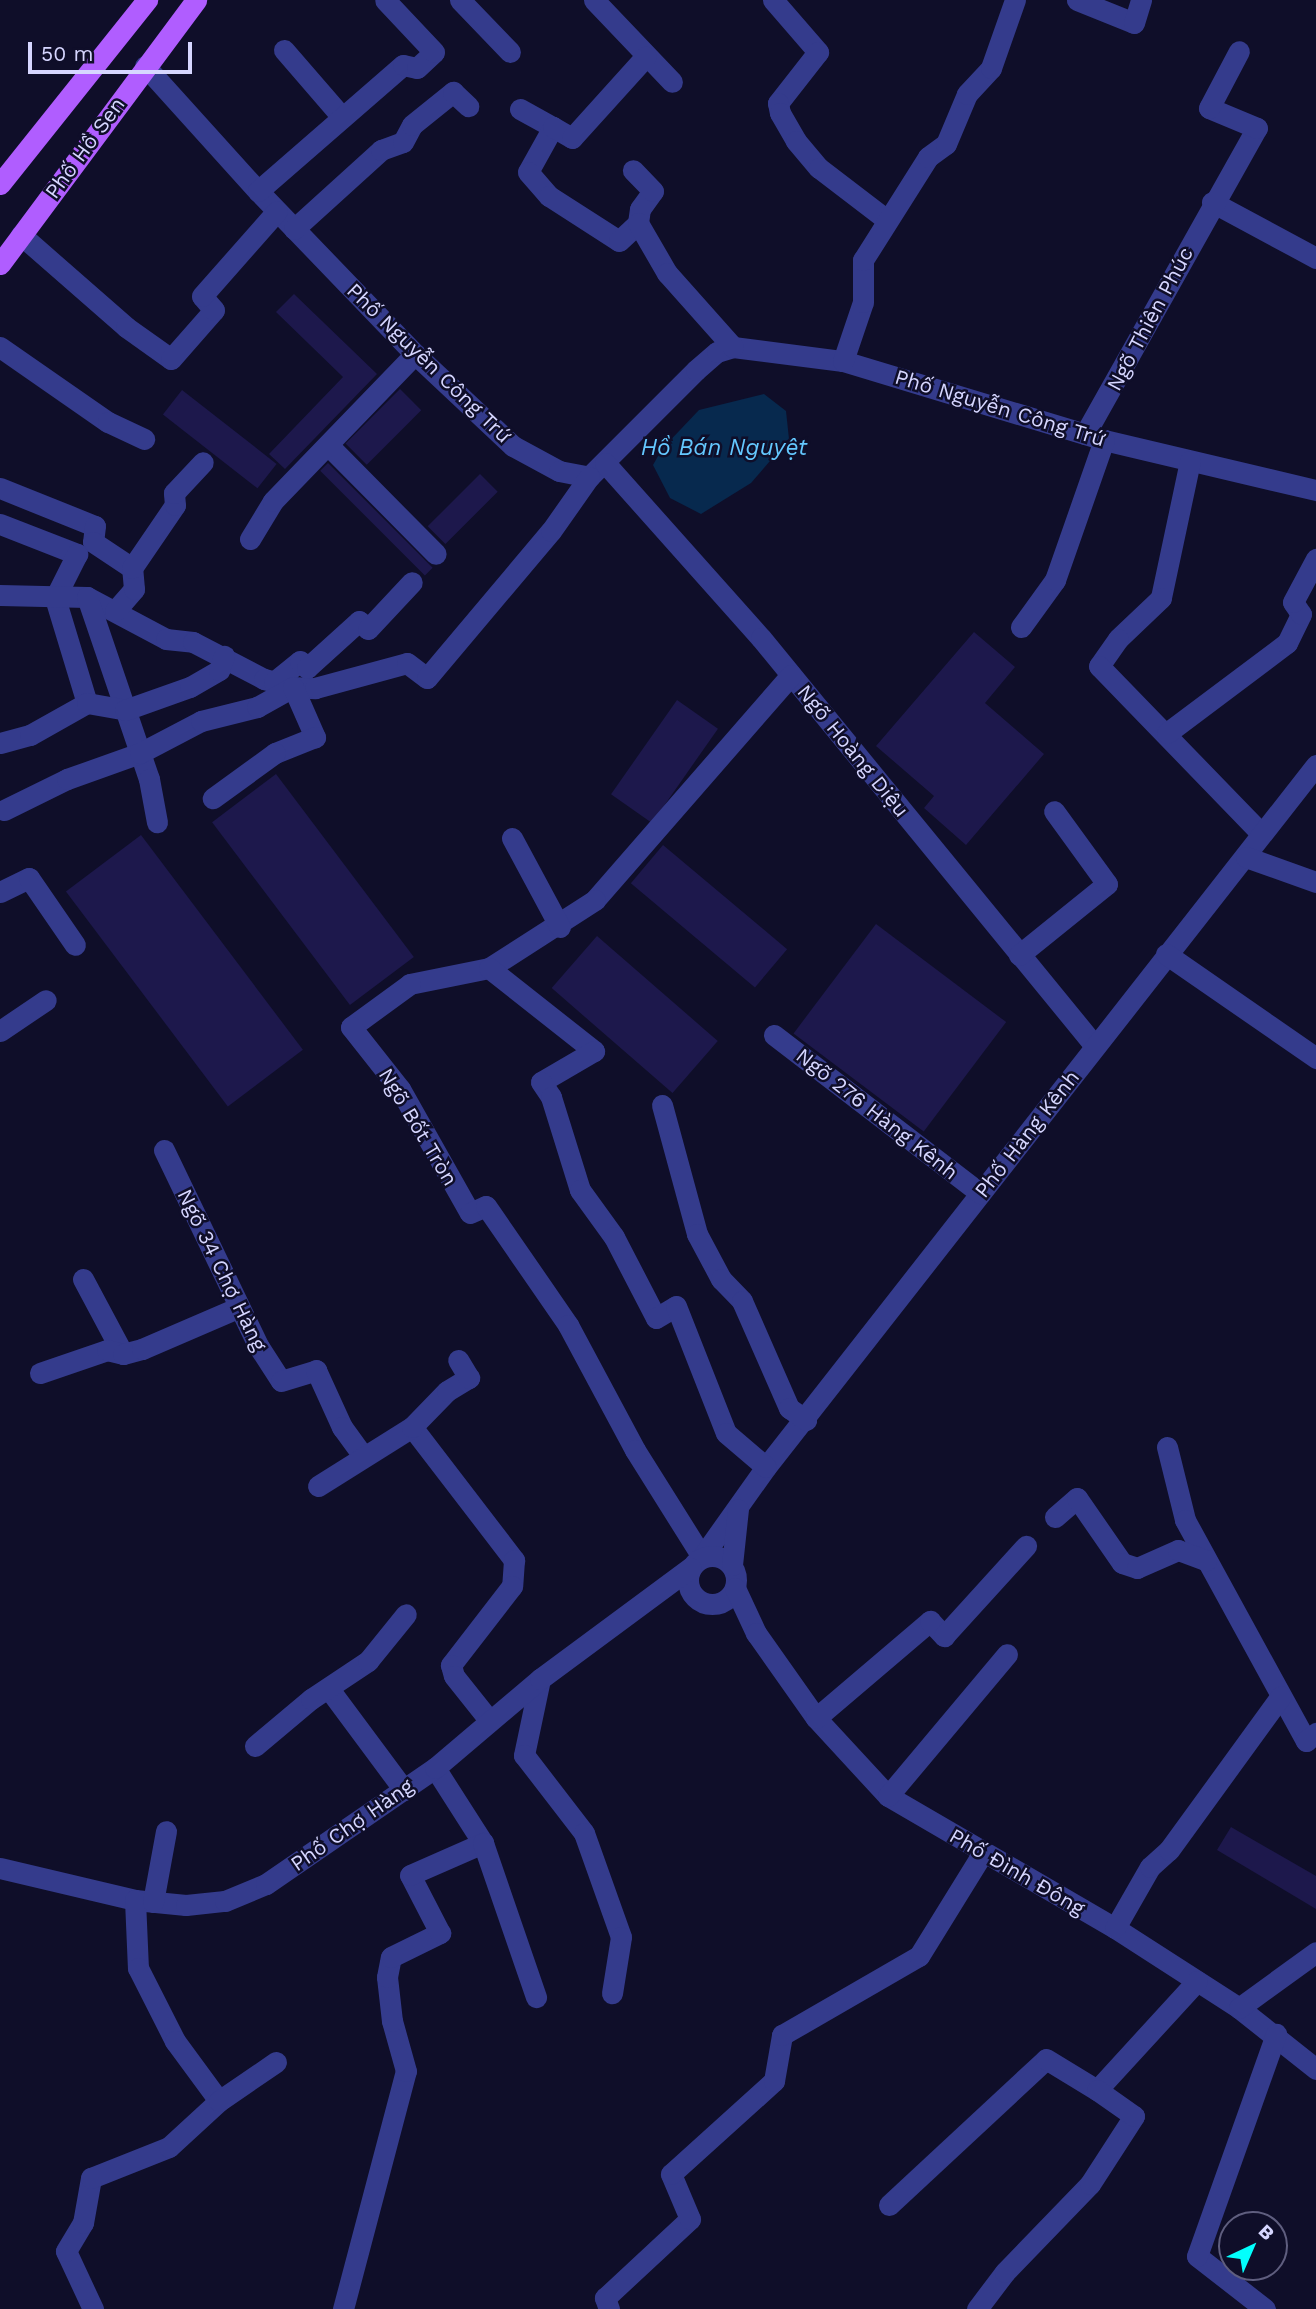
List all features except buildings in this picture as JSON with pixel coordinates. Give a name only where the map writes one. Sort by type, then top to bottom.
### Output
[{"type":"main road","name":"Phố Hồ Sen","points":[[0,184],[147,0]]},
{"type":"main road","name":"Phố Hồ Sen","points":[[0,264],[195,0]]},
{"type":"street","points":[[258,191],[403,65],[417,68],[434,52],[386,0]]},
{"type":"street","points":[[460,0],[510,52]]},
{"type":"street","points":[[594,0],[672,82]]},
{"type":"street","points":[[773,0],[818,52],[778,103],[780,113],[820,168],[887,220]]},
{"type":"street","points":[[843,361],[863,302],[863,260],[928,157],[946,144],[967,94],[991,68],[1015,0]]},
{"type":"street","points":[[1077,0],[1133,23],[1140,0]]},
{"type":"street","points":[[284,50],[342,117]]},
{"type":"street","name":"Ngõ Thiên Phúc","points":[[1021,627],[1055,580],[1095,437],[1212,202],[1256,128],[1209,108],[1239,51]]},
{"type":"street","points":[[520,109],[572,138],[646,56]]},
{"type":"street","name":"Phố Nguyễn Công Trứ","points":[[145,66],[258,191],[415,354],[513,446],[559,471],[597,470]]},
{"type":"street","points":[[294,229],[381,150],[403,142],[412,125],[453,92],[468,106]]},
{"type":"street","points":[[553,127],[528,172],[549,196],[620,242],[638,223],[640,209],[653,191],[633,170]]},
{"type":"street","points":[[1212,202],[1316,258]]},
{"type":"street","points":[[21,235],[126,327],[171,359],[214,310],[202,296],[277,211]]},
{"type":"street","points":[[0,595],[87,597],[166,639],[193,642],[284,685],[315,688],[407,663],[428,678],[551,531],[597,470],[696,370],[717,352],[733,347],[667,273],[638,223]]},
{"type":"street","points":[[0,347],[108,422],[144,439]]},
{"type":"street","name":"Phố Nguyễn Công Trứ","points":[[733,347],[843,361],[1095,437],[1316,491]]},
{"type":"street","points":[[250,539],[273,501],[415,354]]},
{"type":"street","points":[[328,445],[436,554]]},
{"type":"street","points":[[1191,461],[1161,598],[1118,639],[1099,666],[1167,733],[1261,834]]},
{"type":"street","points":[[115,611],[134,589],[132,568],[175,505],[174,493],[203,462]]},
{"type":"street","name":"Ngõ Hoàng Diệu","points":[[597,470],[791,675],[1095,1045]]},
{"type":"street","points":[[0,488],[95,526],[93,542],[132,568]]},
{"type":"street","points":[[0,524],[77,554],[55,598],[87,703]]},
{"type":"street","points":[[1167,733],[1287,643],[1301,614],[1293,602],[1316,559]]},
{"type":"street","points":[[4,810],[67,779],[140,753],[201,721],[257,707],[284,685],[300,661],[307,668],[359,621],[368,629],[412,582]]},
{"type":"street","points":[[87,597],[140,753],[157,822]]},
{"type":"street","points":[[0,744],[30,735],[87,703],[125,710],[190,687],[219,670],[224,656]]},
{"type":"street","name":"Ngõ Bốt Tròn","points":[[696,1563],[568,1325],[486,1206],[470,1213],[400,1089],[351,1027],[410,984],[489,968],[560,927],[595,900],[791,675]]},
{"type":"street","points":[[213,797],[275,753],[315,737],[284,685]]},
{"type":"street","name":"Phố Hàng Kênh","points":[[696,1563],[766,1467],[806,1420],[1095,1045],[1316,765]]},
{"type":"street","points":[[1019,955],[1107,884],[1054,811]]},
{"type":"street","points":[[512,838],[560,927]]},
{"type":"street","points":[[1246,857],[1316,882]]},
{"type":"street","points":[[0,892],[29,878],[75,945]]},
{"type":"street","points":[[1166,954],[1316,1058]]},
{"type":"street","points":[[489,968],[594,1051],[541,1082],[551,1097],[580,1189],[614,1237],[656,1318],[676,1306],[726,1433],[766,1467]]},
{"type":"street","points":[[0,1031],[46,1000]]},
{"type":"street","name":"Ngõ 276 Hàng Kênh","points":[[774,1035],[980,1194]]},
{"type":"street","points":[[662,1105],[697,1234],[722,1279],[742,1301],[789,1408],[806,1420]]},
{"type":"street","name":"Ngõ 34 Chợ Hàng","points":[[164,1150],[237,1308],[281,1381],[316,1370],[342,1427],[363,1456]]},
{"type":"street","points":[[83,1279],[123,1353]]},
{"type":"street","points":[[40,1373],[107,1350],[123,1353],[237,1308]]},
{"type":"street","points":[[318,1486],[412,1427],[447,1391],[469,1378],[458,1360]]},
{"type":"street","points":[[412,1427],[514,1560],[512,1586],[451,1665],[454,1676],[489,1720]]},
{"type":"street","points":[[1167,1447],[1185,1520],[1306,1741],[1316,1733]]},
{"type":"street","points":[[1055,1517],[1077,1498],[1122,1563],[1137,1568],[1178,1550],[1206,1560]]},
{"type":"street","name":"Phố Hàng Kênh","points":[[732,1565],[739,1504]]},
{"type":"street","points":[[816,1718],[930,1621],[944,1636],[1026,1546]]},
{"type":"street","points":[[719,1556],[732,1565],[735,1588],[718,1604],[702,1603],[690,1592],[696,1563],[719,1556]]},
{"type":"street","name":"Phố Chợ Hàng","points":[[0,1868],[144,1901],[225,1901],[266,1884],[435,1768],[540,1679],[655,1598],[696,1563]]},
{"type":"street","name":"Phố Đình Đông","points":[[735,1588],[756,1633],[816,1718],[888,1796],[982,1854],[1115,1928],[1239,2008],[1276,2034],[1316,2069]]},
{"type":"street","name":"Phố Chợ Hàng","points":[[655,1598],[690,1592]]},
{"type":"street","name":"Phố Đình Đông","points":[[718,1604],[756,1633]]},
{"type":"street","points":[[255,1746],[368,1661],[406,1614]]},
{"type":"street","points":[[888,1796],[1007,1654]]},
{"type":"street","points":[[540,1679],[524,1755],[584,1833],[621,1937],[612,1993]]},
{"type":"street","points":[[329,1689],[404,1790]]},
{"type":"street","points":[[1115,1928],[1150,1867],[1169,1850],[1281,1696]]},
{"type":"street","points":[[435,1768],[483,1843],[536,1997]]},
{"type":"street","points":[[166,1831],[144,1901],[138,1968],[175,2042],[219,2101]]},
{"type":"street","points":[[343,2309],[405,2071],[392,2021],[387,1977],[391,1957],[440,1933],[410,1875],[483,1843]]},
{"type":"street","points":[[608,2309],[605,2298],[690,2219],[671,2174],[774,2081],[782,2035],[919,1956],[982,1854]]},
{"type":"street","points":[[1239,2008],[1316,1952]]},
{"type":"street","points":[[1097,2090],[1198,1981]]},
{"type":"street","points":[[1251,2305],[1197,2256],[1276,2034]]},
{"type":"street","points":[[889,2205],[1045,2059],[1097,2090],[1133,2116],[1090,2184],[1005,2272],[977,2309]]},
{"type":"street","points":[[93,2309],[66,2251],[83,2223],[92,2178],[170,2147],[219,2101],[276,2062]]},
{"type":"water","name":"Hồ Bán Nguyệt","points":[[764,394],[786,411],[789,439],[751,483],[701,514],[670,498],[653,465],[662,449],[699,410]]}]
